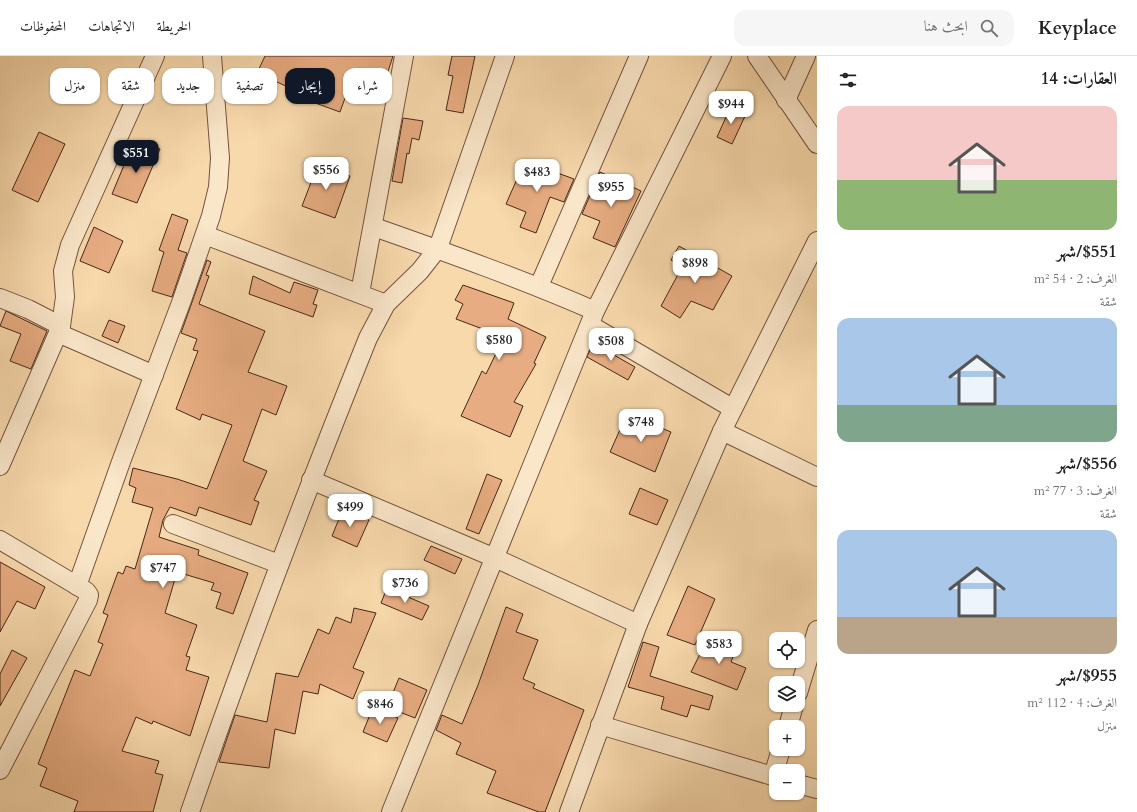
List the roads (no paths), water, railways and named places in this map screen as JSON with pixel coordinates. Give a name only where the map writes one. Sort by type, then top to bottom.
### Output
[{"type":"street","points":[[0,466],[59,329],[65,297],[63,271],[67,255],[155,56]]},
{"type":"street","points":[[77,586],[205,235],[215,200],[220,173],[220,144],[212,56]]},
{"type":"street","points":[[360,293],[374,227],[404,56]]},
{"type":"street","points":[[190,812],[234,683],[311,480],[368,338],[386,304],[420,271],[438,248],[505,56]]},
{"type":"street","points":[[539,286],[639,56]]},
{"type":"street","points":[[392,812],[593,318],[722,56]]},
{"type":"street","points":[[757,56],[817,144]]},
{"type":"street","points":[[786,100],[806,56]]},
{"type":"street","points":[[374,227],[438,248],[539,286],[593,318],[732,408]]},
{"type":"street","points":[[205,235],[386,304]]},
{"type":"street","points":[[569,812],[638,624],[732,408],[817,241]]},
{"type":"street","points":[[0,298],[28,309],[59,329],[154,375]]},
{"type":"street","points":[[722,431],[817,477]]},
{"type":"street","points":[[311,480],[495,558],[638,624]]},
{"type":"street","points":[[173,524],[279,564]]},
{"type":"street","points":[[0,540],[88,593],[88,600],[0,770]]},
{"type":"street","points":[[803,676],[817,630]]},
{"type":"street","points":[[600,725],[769,776]]},
{"type":"street","points":[[805,786],[817,789]]}]
